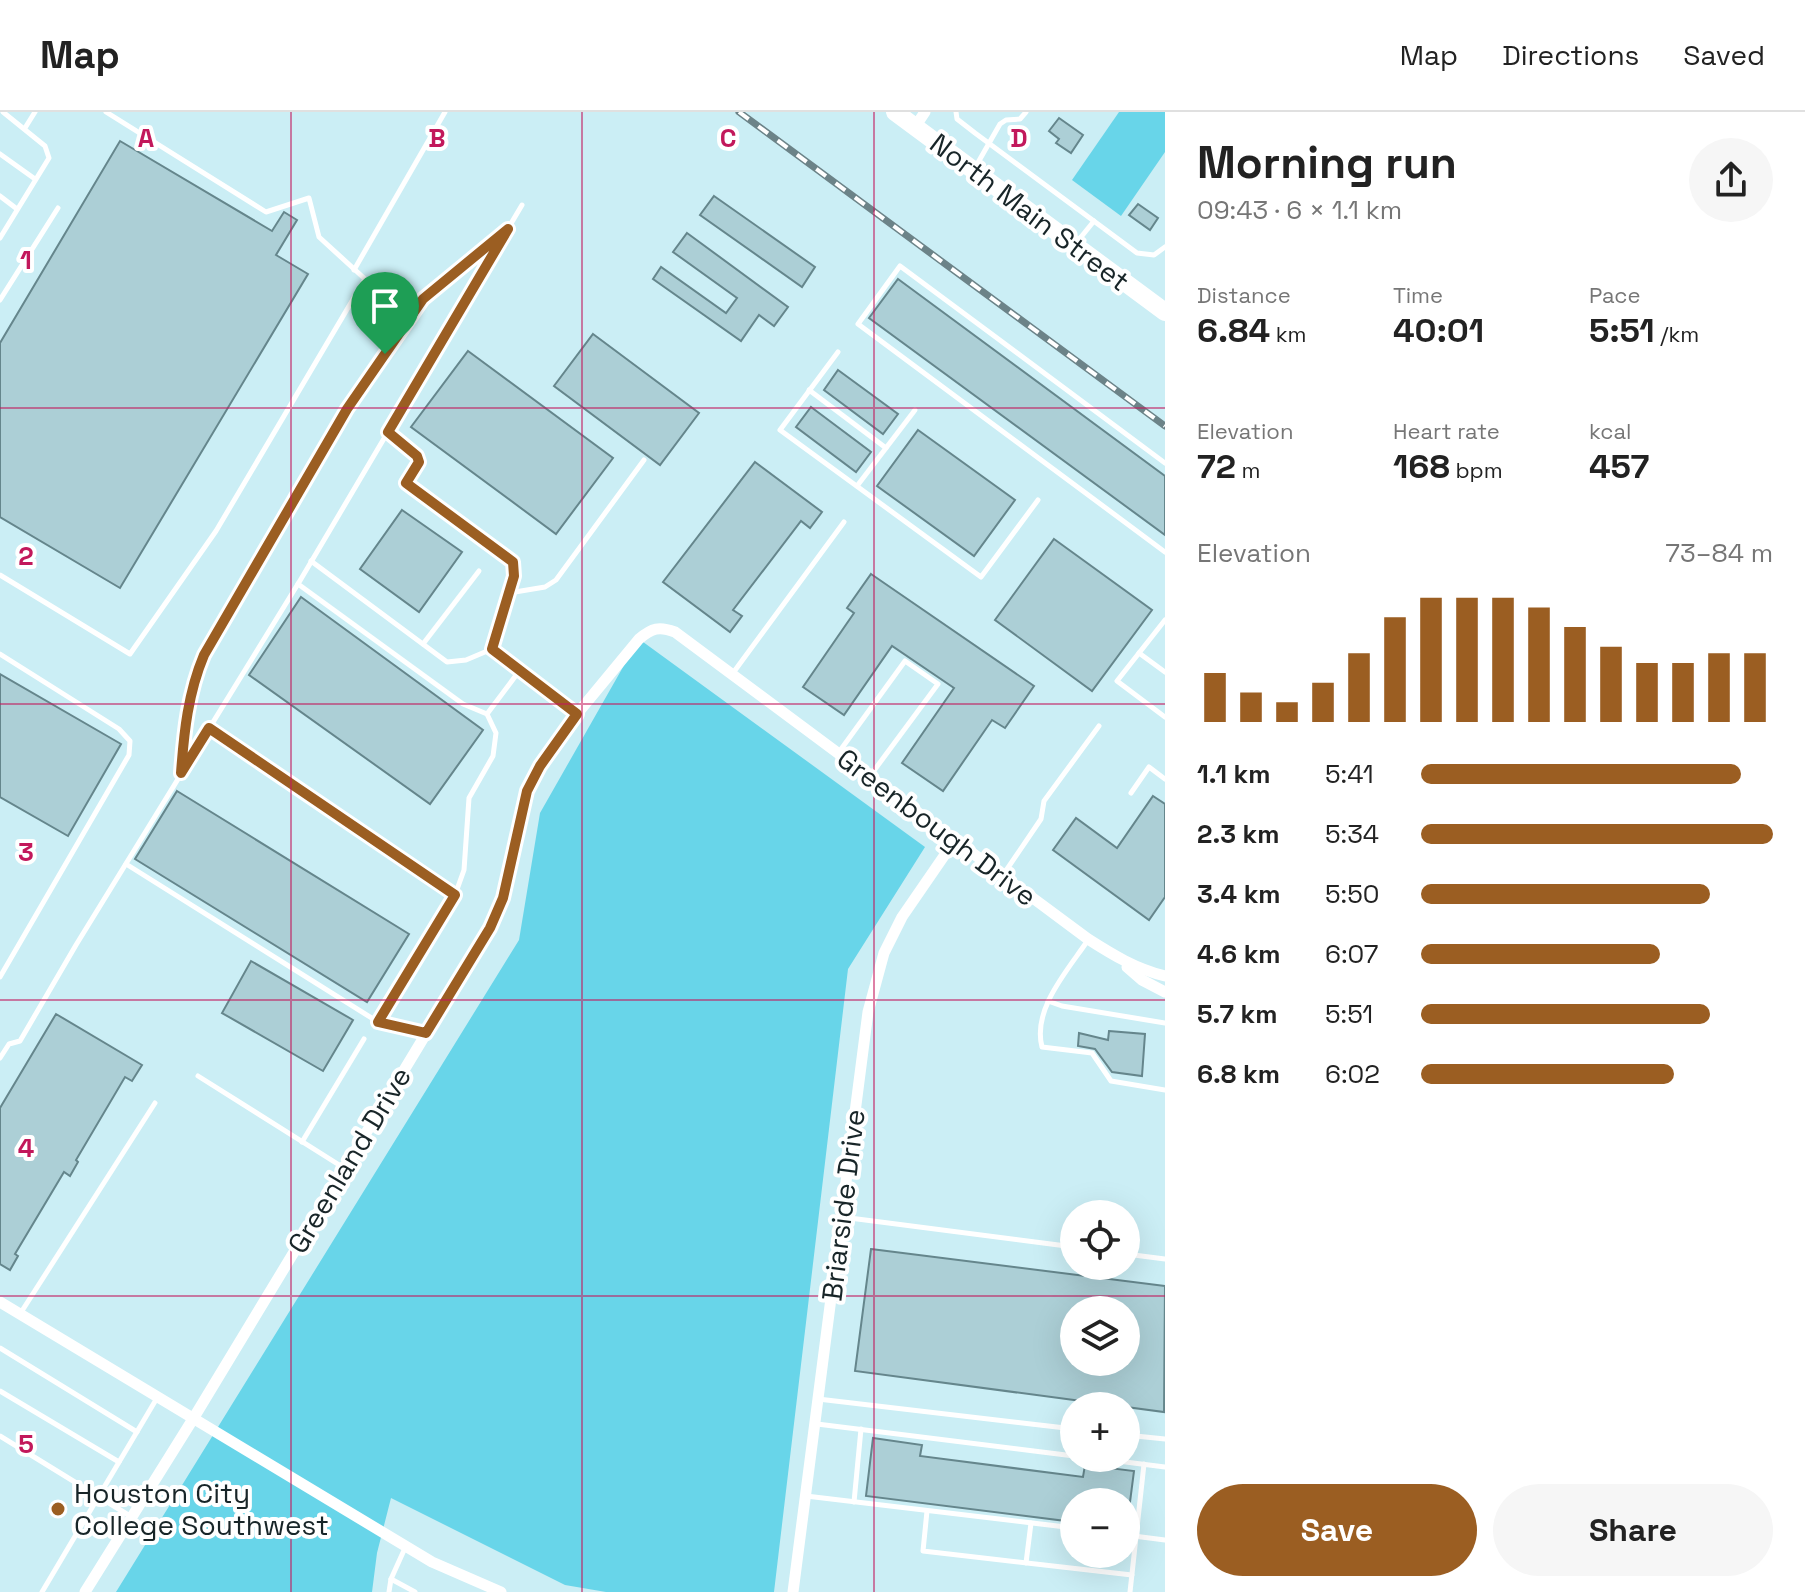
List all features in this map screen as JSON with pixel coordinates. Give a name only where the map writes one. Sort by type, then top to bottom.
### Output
[{"type":"highway","name":"North Main Street","points":[[895,112],[920,120],[973,170],[1163,309]]},
{"type":"street","name":"Greenland Drive","points":[[85,1592],[490,928],[503,898],[527,791],[540,766],[577,714],[639,639],[650,630],[662,627],[675,632],[757,693]]},
{"type":"street","name":"Greenbough Drive","points":[[757,693],[1088,939],[1118,958],[1165,976]]},
{"type":"street","name":"Briarside Drive","points":[[793,1592],[868,1012],[884,953],[902,917],[955,840]]},
{"type":"street","name":"Greenbough Drive","points":[[1118,958],[1142,980],[1165,992]]},
{"type":"street","points":[[0,1302],[406,1547],[432,1562],[501,1592]]},
{"type":"lane","points":[[0,238],[49,158],[45,146],[3,112]]},
{"type":"lane","points":[[25,128],[35,112]]},
{"type":"lane","points":[[0,575],[130,654],[216,531],[365,279],[319,237],[309,198],[266,212],[106,112]]},
{"type":"lane","points":[[354,270],[445,112]]},
{"type":"lane","points":[[973,170],[1000,124],[1006,120],[1020,119],[1026,112]]},
{"type":"lane","points":[[957,115],[1137,253],[1154,255],[1165,247]]},
{"type":"lane","points":[[0,154],[35,179]]},
{"type":"lane","points":[[0,196],[17,209]]},
{"type":"lane","points":[[0,1058],[9,1044],[20,1041],[298,584],[522,205]]},
{"type":"lane","points":[[0,300],[58,208]]},
{"type":"lane","points":[[1074,245],[1094,221]]},
{"type":"lane","points":[[181,773],[192,683],[204,655],[347,409],[423,299],[508,229]]},
{"type":"lane","points":[[1165,463],[900,266],[858,324],[1165,552]]},
{"type":"lane","points":[[838,352],[780,430],[981,577],[1038,500]]},
{"type":"lane","points":[[809,390],[886,448]]},
{"type":"lane","points":[[857,486],[915,410]]},
{"type":"lane","points":[[388,432],[417,456],[419,462],[406,483],[513,562],[515,569],[492,649]]},
{"type":"lane","points":[[509,593],[545,587],[556,580],[644,460]]},
{"type":"lane","points":[[731,674],[844,522]]},
{"type":"lane","points":[[311,561],[447,662],[466,660],[492,649]]},
{"type":"lane","points":[[423,644],[479,571]]},
{"type":"lane","points":[[298,584],[463,704],[487,714],[496,733],[493,756],[469,798],[464,870],[455,895],[378,1022]]},
{"type":"lane","points":[[1165,620],[1117,681],[1165,717]]},
{"type":"lane","points":[[492,649],[577,714]]},
{"type":"lane","points":[[1139,653],[1165,672]]},
{"type":"lane","points":[[0,654],[119,729],[130,741],[129,755],[0,977]]},
{"type":"lane","points":[[838,753],[905,661],[938,684],[870,776]]},
{"type":"lane","points":[[487,714],[520,670]]},
{"type":"lane","points":[[1002,875],[1041,819],[1044,801],[1099,726]]},
{"type":"lane","points":[[209,728],[455,895]]},
{"type":"lane","points":[[1131,793],[1149,767],[1165,779]]},
{"type":"lane","points":[[126,864],[378,1022],[426,1033]]},
{"type":"lane","points":[[1088,939],[1048,1001],[1042,1017],[1042,1047],[1092,1053],[1111,1081],[1165,1090]]},
{"type":"lane","points":[[1048,1001],[1165,1023]]},
{"type":"lane","points":[[302,1142],[364,1039]]},
{"type":"lane","points":[[198,1076],[344,1169]]},
{"type":"lane","points":[[20,1314],[155,1103]]},
{"type":"lane","points":[[841,1217],[1060,1245]]},
{"type":"lane","points":[[1140,1256],[1165,1259]]},
{"type":"lane","points":[[0,1348],[137,1432]]},
{"type":"lane","points":[[0,1391],[119,1462]]},
{"type":"lane","points":[[42,1592],[157,1398]]},
{"type":"lane","points":[[818,1399],[1060,1427]]},
{"type":"lane","points":[[815,1423],[1060,1454]]},
{"type":"lane","points":[[854,1502],[861,1429]]},
{"type":"lane","points":[[0,1436],[131,1517]]},
{"type":"lane","points":[[1140,1436],[1165,1439]]},
{"type":"lane","points":[[1140,1464],[1165,1467]]},
{"type":"lane","points":[[1140,1500],[1144,1464]]},
{"type":"lane","points":[[805,1496],[1060,1526]]},
{"type":"lane","points":[[927,1511],[923,1551],[1132,1575]]},
{"type":"lane","points":[[1026,1563],[1031,1523]]},
{"type":"lane","points":[[1140,1537],[1165,1540]]},
{"type":"lane","points":[[389,1592],[391,1579],[406,1547]]},
{"type":"lane","points":[[1130,1592],[1133,1568]]},
{"type":"lane","points":[[391,1579],[415,1592]]},
{"type":"shaded area","points":[[1119,112],[1165,112],[1165,152],[1121,216],[1072,180]]},
{"type":"shaded area","points":[[639,639],[925,847],[848,969],[774,1592],[606,1592],[565,1585],[391,1498],[377,1553],[372,1592],[116,1592],[519,940],[540,813]]},
{"type":"building","points":[[1059,118],[1083,135],[1071,153],[1056,143],[1059,139],[1049,131]]},
{"type":"building","points":[[120,141],[272,231],[284,212],[297,220],[276,255],[308,274],[120,588],[0,517],[0,343]]},
{"type":"building","points":[[714,196],[815,267],[802,287],[700,215]]},
{"type":"building","points":[[1138,204],[1158,218],[1150,230],[1129,215]]},
{"type":"building","points":[[687,233],[788,307],[774,326],[759,315],[741,341],[653,279],[661,267],[726,313],[737,298],[673,252]]},
{"type":"building","points":[[898,279],[1165,476],[1165,535],[869,318]]},
{"type":"building","points":[[593,334],[699,413],[660,465],[554,386]]},
{"type":"building","points":[[468,351],[613,458],[556,534],[411,427]]},
{"type":"building","points":[[838,370],[898,414],[883,434],[824,390]]},
{"type":"building","points":[[811,407],[871,452],[856,472],[796,427]]},
{"type":"building","points":[[918,430],[1015,500],[974,556],[877,486]]},
{"type":"building","points":[[755,462],[822,512],[810,528],[801,521],[733,610],[742,616],[730,632],[663,582]]},
{"type":"building","points":[[402,510],[462,552],[419,612],[360,569]]},
{"type":"building","points":[[1054,539],[1152,610],[1092,691],[995,620]]},
{"type":"building","points":[[871,574],[1034,686],[1005,728],[992,720],[943,791],[902,763],[954,688],[892,646],[844,715],[803,687],[854,613],[847,608]]},
{"type":"building","points":[[301,597],[483,730],[430,804],[249,675]]},
{"type":"building","points":[[0,674],[121,744],[68,836],[0,797]]},
{"type":"building","points":[[177,791],[409,934],[367,1002],[135,859]]},
{"type":"building","points":[[1153,796],[1165,804],[1165,897],[1149,920],[1053,850],[1076,818],[1117,848]]},
{"type":"building","points":[[251,961],[353,1020],[323,1071],[222,1013]]},
{"type":"building","points":[[56,1014],[142,1065],[132,1081],[125,1077],[76,1160],[78,1162],[70,1176],[64,1172],[15,1254],[18,1256],[10,1270],[0,1264],[0,1108]]},
{"type":"building","points":[[1109,1031],[1145,1034],[1142,1076],[1112,1072],[1095,1049],[1078,1046],[1079,1033],[1108,1040]]},
{"type":"building","points":[[871,1249],[1060,1273],[1060,1280],[1117,1280],[1165,1286],[1164,1412],[1140,1409],[1140,1392],[1060,1392],[1060,1398],[855,1371]]},
{"type":"building","points":[[873,1438],[922,1445],[920,1456],[1083,1477],[1084,1472],[1134,1472],[1132,1488],[1060,1488],[1060,1520],[866,1496]]},
{"type":"railway","points":[[739,112],[1165,426]]},
{"type":"place","name":"Houston City College Southwest","points":[[58,1509]]},
{"type":"route","points":[[508,229],[388,432],[417,456],[419,462],[406,483],[513,562],[514,576],[492,649],[577,714],[540,766],[527,791],[503,898],[490,928],[426,1033],[378,1022],[455,895],[209,728],[181,773],[192,683],[204,655],[347,409],[385,354],[423,299],[508,229]]}]
